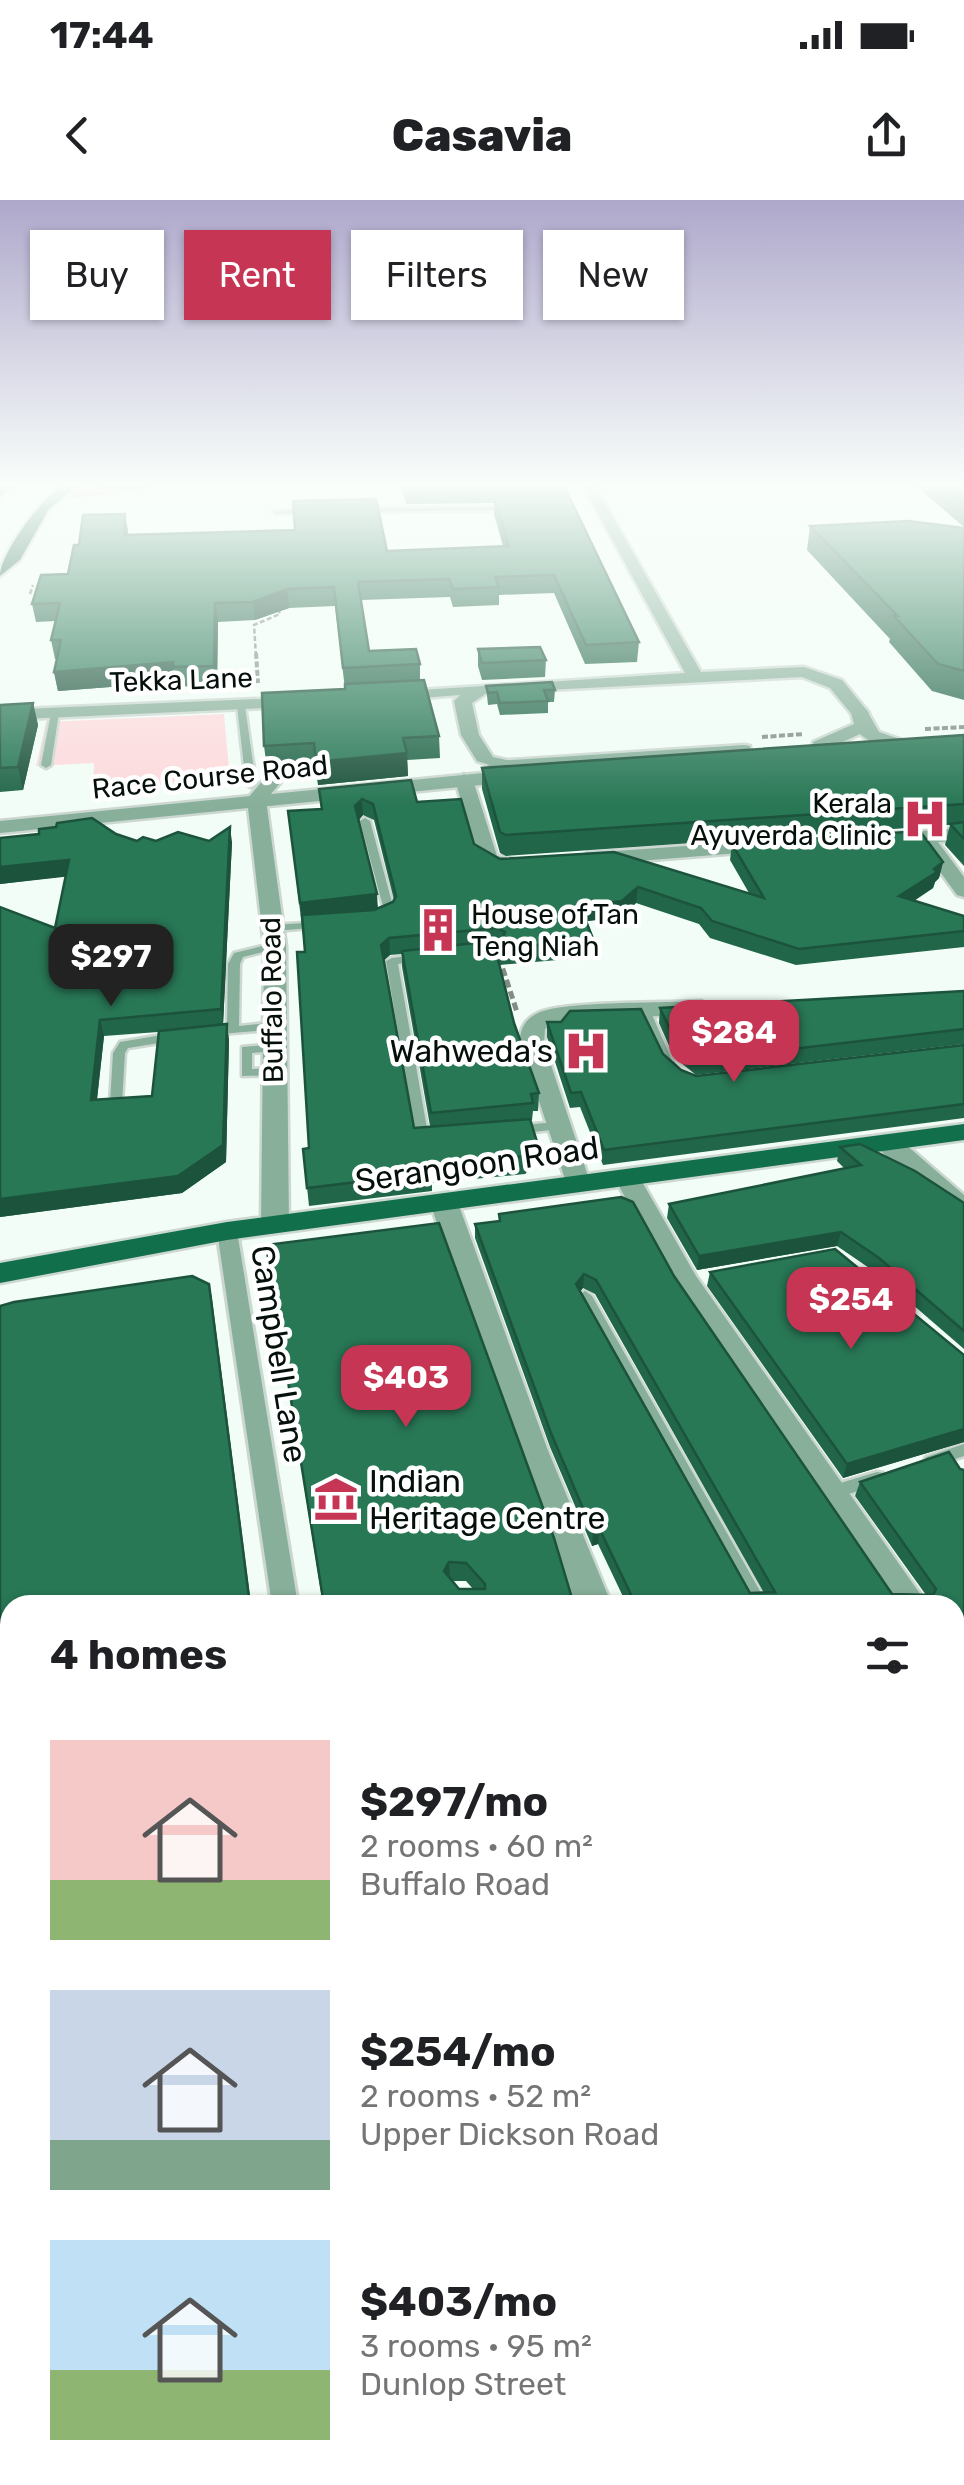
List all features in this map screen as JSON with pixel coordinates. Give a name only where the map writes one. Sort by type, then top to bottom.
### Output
[{"type":"main road","name":"Serangoon Road","points":[[0,1272],[275,1225],[964,1132]]},
{"type":"street","points":[[648,593],[695,676]]},
{"type":"street","points":[[368,698],[695,676],[814,674],[836,684],[862,720],[865,750]]},
{"type":"street","points":[[483,688],[463,701],[470,735],[486,761],[508,766]]},
{"type":"street","name":"Tekka Lane","points":[[0,715],[332,700]]},
{"type":"street","points":[[810,750],[933,746],[862,720]]},
{"type":"street","points":[[810,750],[862,720]]},
{"type":"street","points":[[810,750],[865,750]]},
{"type":"street","name":"Race Course Road","points":[[0,827],[56,813],[260,788],[455,775],[769,754],[508,766],[455,775]]},
{"type":"street","points":[[455,775],[491,862],[506,866],[796,845]]},
{"type":"street","name":"Buffalo Road","points":[[260,788],[274,937],[275,1225]]},
{"type":"street","name":"Race Course Road","points":[[0,811],[56,813]]},
{"type":"street","points":[[867,841],[964,834]]},
{"type":"street","points":[[924,836],[964,892]]},
{"type":"street","points":[[578,1185],[556,1126],[530,1034],[552,1015],[732,1006]]},
{"type":"street","points":[[888,1143],[933,1186],[964,1208]]},
{"type":"street","points":[[628,1179],[903,1595]]},
{"type":"street","points":[[444,1203],[532,1448],[590,1595]]},
{"type":"street","name":"Campbell Lane","points":[[227,1232],[283,1595]]},
{"type":"lane","points":[[251,705],[260,788]]},
{"type":"lane","points":[[46,765],[55,713]]},
{"type":"lane","points":[[365,821],[389,910],[375,920]]},
{"type":"lane","points":[[233,1030],[234,964],[238,955],[274,937],[340,923]]},
{"type":"lane","points":[[427,958],[392,961],[422,1139],[440,1138]]},
{"type":"lane","points":[[644,1010],[670,1072],[679,1080]]},
{"type":"lane","points":[[200,1034],[233,1030],[275,1049]]},
{"type":"lane","points":[[116,1103],[119,1052],[124,1044],[184,1036]]},
{"type":"lane","points":[[492,1132],[556,1126]]},
{"type":"lane","points":[[585,1296],[753,1595]]},
{"type":"lane","points":[[833,1492],[956,1453],[964,1476]]},
{"type":"path","points":[[251,705],[254,625],[280,614],[279,611]]},
{"type":"path","points":[[498,952],[520,1020],[543,1019]]},
{"type":"shaded area","points":[[224,714],[230,780],[93,789],[94,763],[36,766],[46,722]]},
{"type":"building","points":[[36,593],[277,593],[253,602],[215,603],[214,666],[173,667],[173,662],[54,672],[61,640],[51,640],[60,603],[32,604]]},
{"type":"building","points":[[335,593],[360,593],[369,651],[416,649],[420,664],[343,668]]},
{"type":"building","points":[[562,593],[615,593],[639,642],[586,645]]},
{"type":"building","points":[[875,593],[964,593],[964,671],[938,664],[894,616],[898,616]]},
{"type":"building","points":[[540,647],[546,660],[482,663],[478,649]]},
{"type":"building","points":[[424,680],[439,736],[403,738],[407,753],[316,762],[314,743],[264,746],[262,693]]},
{"type":"building","points":[[552,682],[555,690],[544,690],[548,701],[500,703],[497,692],[488,693],[486,686]]},
{"type":"building","points":[[33,703],[18,767],[0,768],[0,705]]},
{"type":"building","points":[[964,735],[964,804],[506,835],[500,832],[482,768]]},
{"type":"building","points":[[411,780],[417,802],[461,799],[474,844],[500,859],[614,852],[764,898],[732,844],[920,831],[943,862],[934,869],[937,872],[899,896],[964,916],[964,931],[799,949],[712,921],[701,908],[638,887],[622,901],[580,906],[594,941],[495,948],[514,1023],[539,1093],[531,1094],[533,1103],[431,1113],[402,951],[502,940],[505,932],[497,928],[389,938],[381,945],[414,1128],[530,1119],[537,1142],[525,1156],[430,1166],[432,1173],[307,1188],[303,1149],[309,1148],[297,952],[305,952],[302,915],[374,910],[393,902],[396,896],[373,804],[362,799],[355,806],[377,894],[300,903],[288,811],[322,809],[319,789]]},
{"type":"building","points":[[92,818],[116,834],[137,841],[143,837],[156,841],[178,832],[209,841],[230,827],[221,1009],[100,1020],[91,1100],[152,1096],[159,1031],[227,1024],[223,1145],[178,1176],[0,1199],[0,907],[55,928],[69,860],[0,867],[0,838],[39,834],[39,829],[56,827],[57,823]]},
{"type":"building","points":[[964,822],[964,839],[950,824]]},
{"type":"building","points":[[964,991],[964,1029],[698,1060],[676,1042],[660,1008]]},
{"type":"building","points":[[641,1009],[663,1054],[681,1070],[696,1076],[964,1045],[964,1104],[604,1150],[581,1092],[571,1093],[547,1022],[561,1022],[570,1011]]},
{"type":"building","points":[[860,1144],[915,1171],[964,1203],[964,1331],[879,1258],[841,1232],[699,1256],[669,1204],[861,1165],[840,1147]]},
{"type":"building","points":[[621,1197],[633,1202],[674,1276],[892,1594],[933,1595],[631,1595],[600,1530],[593,1532],[551,1433],[475,1224],[500,1221],[499,1214]],"holes":[[[584,1274],[596,1280],[775,1592],[750,1593],[576,1284]]]},
{"type":"building","points":[[439,1223],[554,1538],[571,1595],[322,1595],[266,1245]],"holes":[[[449,1562],[466,1563],[485,1589],[459,1589],[444,1571]]]},
{"type":"building","points":[[835,1249],[964,1355],[964,1429],[847,1464],[710,1272]]},
{"type":"building","points":[[192,1276],[209,1284],[249,1595],[0,1595],[0,1306]]},
{"type":"building","points":[[949,1452],[964,1470],[964,1595],[933,1595],[936,1589],[860,1482]]},
{"type":"place","name":"Kerala Ayuverda Clinic","points":[[925,819]]},
{"type":"place","name":"House of Tan Teng Niah","points":[[438,930]]},
{"type":"place","name":"Wahweda's","points":[[586,1051]]},
{"type":"place","name":"Indian Heritage Centre","points":[[336,1499]]}]
